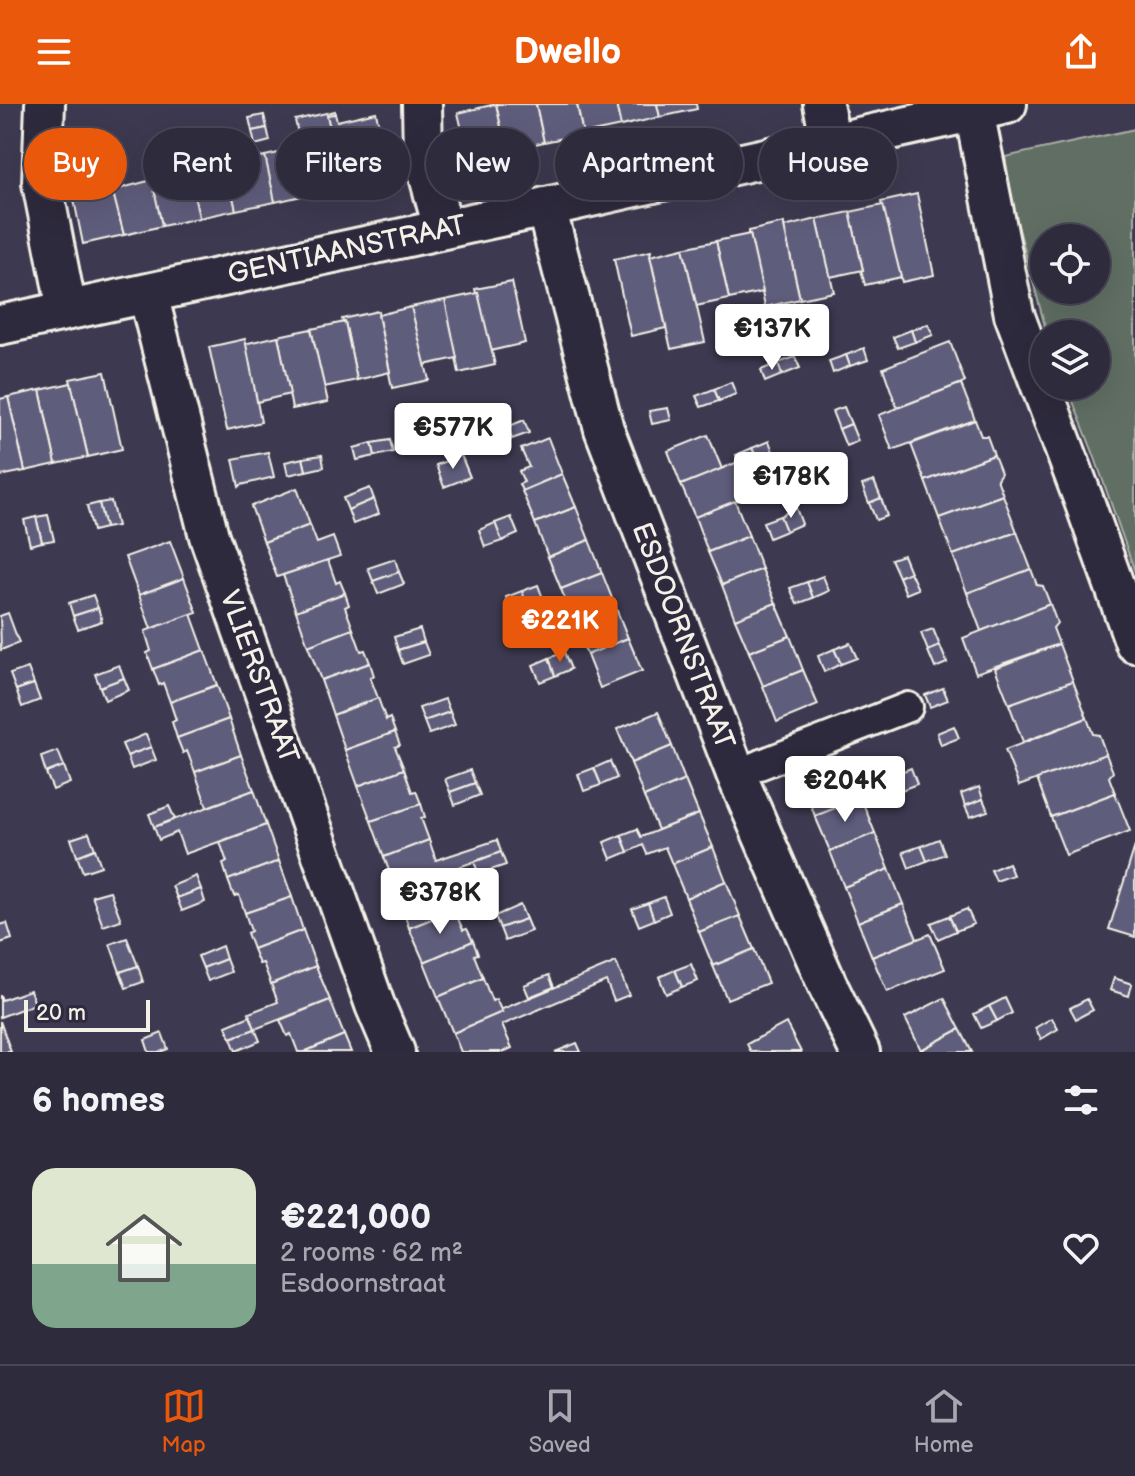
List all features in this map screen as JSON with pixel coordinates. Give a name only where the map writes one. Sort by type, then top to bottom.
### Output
[{"type":"street","points":[[45,104],[42,183],[67,310]]},
{"type":"street","points":[[422,104],[423,154],[443,228]]},
{"type":"street","points":[[823,104],[828,128]]},
{"type":"street","points":[[990,108],[1014,314],[1135,643]]},
{"type":"street","name":"GENTIAANSTRAAT","points":[[897,128],[990,108]]},
{"type":"street","name":"GENTIAANSTRAAT","points":[[0,325],[759,159]]},
{"type":"street","name":"ESDOORNSTRAAT","points":[[546,207],[604,429],[736,774],[827,984],[860,1052]]},
{"type":"street","name":"VLIERSTRAAT","points":[[148,294],[209,536],[375,1005],[395,1052]]},
{"type":"street","points":[[736,774],[908,707]]},
{"type":"green space","points":[[1135,129],[1135,572],[1072,400],[1110,400],[1110,320],[1043,320],[1039,304],[1110,304],[1110,224],[1030,224],[1030,270],[1014,210],[1005,157]]},
{"type":"building","points":[[496,104],[536,104],[544,142],[539,143],[539,128],[501,128]]},
{"type":"building","points":[[496,104],[501,128],[462,128],[458,113]]},
{"type":"building","points":[[536,104],[577,104],[582,128],[555,128],[555,140],[544,142]]},
{"type":"building","points":[[577,104],[616,104],[621,126],[582,128]]},
{"type":"building","points":[[616,104],[657,104],[660,117],[621,126]]},
{"type":"building","points":[[657,104],[696,104],[697,109],[660,117]]},
{"type":"building","points":[[335,111],[335,114],[327,115],[330,128],[297,128],[295,120]]},
{"type":"building","points":[[376,112],[380,128],[330,128],[327,115],[335,114],[337,121]]},
{"type":"building","points":[[264,115],[267,128],[251,128],[249,118]]},
{"type":"building","points":[[267,128],[270,141],[260,144],[260,129]]},
{"type":"building","points":[[276,154],[276,200],[284,200],[275,202],[265,156]]},
{"type":"building","points":[[265,156],[275,202],[236,210],[234,200],[260,200],[260,157]]},
{"type":"building","points":[[143,182],[143,200],[156,200],[162,226],[124,235],[115,200],[127,200],[127,187]]},
{"type":"building","points":[[917,194],[934,275],[902,282],[881,202]]},
{"type":"building","points":[[74,200],[115,200],[124,235],[83,244]]},
{"type":"building","points":[[156,200],[195,200],[199,218],[162,226]]},
{"type":"building","points":[[195,200],[234,200],[236,210],[199,218]]},
{"type":"building","points":[[883,205],[901,277],[865,285],[850,212]]},
{"type":"building","points":[[850,212],[863,270],[830,277],[817,219]]},
{"type":"building","points":[[817,219],[834,292],[800,299],[784,227]]},
{"type":"building","points":[[784,223],[800,299],[765,307],[748,231]]},
{"type":"building","points":[[750,234],[763,292],[729,299],[716,241]]},
{"type":"building","points":[[716,241],[729,299],[696,306],[683,248]]},
{"type":"building","points":[[683,248],[705,342],[671,349],[650,256]]},
{"type":"building","points":[[651,251],[666,328],[631,336],[614,259]]},
{"type":"building","points":[[512,282],[525,343],[490,351],[475,289]]},
{"type":"building","points":[[478,293],[495,365],[459,373],[445,300]]},
{"type":"building","points":[[445,300],[457,358],[424,365],[411,307]]},
{"type":"building","points":[[411,307],[429,380],[392,388],[378,315]]},
{"type":"building","points":[[378,311],[390,372],[357,380],[342,319]]},
{"type":"building","points":[[345,322],[357,380],[324,387],[311,329]]},
{"type":"building","points":[[928,324],[933,335],[915,342],[911,330]]},
{"type":"building","points":[[311,329],[328,402],[292,409],[278,336]]},
{"type":"building","points":[[911,330],[915,342],[898,348],[893,337]]},
{"type":"building","points":[[278,336],[290,394],[257,402],[244,344]]},
{"type":"building","points":[[245,339],[261,422],[227,430],[209,347]]},
{"type":"building","points":[[950,342],[965,382],[897,408],[883,368]]},
{"type":"building","points":[[864,348],[868,360],[850,366],[846,355]]},
{"type":"building","points":[[846,355],[850,366],[833,373],[829,361]]},
{"type":"building","points":[[795,357],[800,368],[782,375],[778,363]]},
{"type":"building","points":[[778,363],[782,375],[765,382],[761,370]]},
{"type":"building","points":[[105,372],[122,449],[88,457],[70,379]]},
{"type":"building","points":[[731,382],[736,394],[719,401],[714,389]]},
{"type":"building","points":[[965,382],[961,384],[975,420],[892,450],[879,415]]},
{"type":"building","points":[[71,383],[88,457],[56,464],[40,390]]},
{"type":"building","points":[[714,389],[719,401],[701,407],[696,396]]},
{"type":"building","points":[[40,390],[56,464],[25,471],[8,397]]},
{"type":"building","points":[[8,397],[25,471],[0,476],[0,399]]},
{"type":"building","points":[[844,407],[851,424],[839,429],[832,411]]},
{"type":"building","points":[[668,408],[671,420],[652,424],[649,411]]},
{"type":"building","points":[[524,420],[529,433],[512,439],[507,427]]},
{"type":"building","points":[[975,420],[981,436],[987,436],[994,455],[925,481],[911,444]]},
{"type":"building","points":[[851,424],[858,441],[846,446],[839,429]]},
{"type":"building","points":[[456,425],[459,438],[441,442],[438,429]]},
{"type":"building","points":[[507,427],[512,439],[494,446],[490,434]]},
{"type":"building","points":[[438,429],[441,442],[422,446],[420,433]]},
{"type":"building","points":[[708,435],[722,469],[681,485],[668,451]]},
{"type":"building","points":[[548,438],[562,474],[522,491],[519,484],[524,482],[519,471],[529,467],[521,449]]},
{"type":"building","points":[[390,440],[393,452],[375,456],[372,443]]},
{"type":"building","points":[[769,441],[775,457],[759,463],[752,448]]},
{"type":"building","points":[[372,443],[375,456],[357,460],[354,448]]},
{"type":"building","points":[[752,448],[759,463],[742,471],[736,455]]},
{"type":"building","points":[[268,452],[274,477],[239,487],[233,459]]},
{"type":"building","points":[[322,455],[324,467],[306,471],[303,458]]},
{"type":"building","points":[[461,455],[470,477],[444,487],[436,465]]},
{"type":"building","points":[[994,455],[1001,473],[997,479],[1003,495],[939,518],[925,481]]},
{"type":"building","points":[[303,458],[306,471],[288,475],[285,462]]},
{"type":"building","points":[[738,462],[752,495],[695,517],[681,485]]},
{"type":"building","points":[[562,474],[576,507],[535,523],[522,491]]},
{"type":"building","points":[[874,481],[881,498],[869,503],[862,485]]},
{"type":"building","points":[[297,488],[310,525],[264,542],[251,506]]},
{"type":"building","points":[[370,488],[374,499],[348,510],[343,498]]},
{"type":"building","points":[[1003,495],[1017,532],[953,555],[939,518]]},
{"type":"building","points":[[881,498],[887,516],[876,520],[869,503]]},
{"type":"building","points":[[374,499],[379,514],[353,524],[348,510]]},
{"type":"building","points":[[111,501],[117,526],[105,528],[99,503]]},
{"type":"building","points":[[735,501],[749,536],[708,552],[695,517]]},
{"type":"building","points":[[99,503],[105,528],[93,531],[87,506]]},
{"type":"building","points":[[576,507],[589,540],[548,557],[535,523]]},
{"type":"building","points":[[796,508],[802,524],[786,531],[780,516]]},
{"type":"building","points":[[48,515],[54,540],[42,542],[36,517]]},
{"type":"building","points":[[780,516],[786,531],[769,538],[763,522]]},
{"type":"building","points":[[36,517],[42,542],[30,545],[24,520]]},
{"type":"building","points":[[511,517],[518,534],[502,541],[495,523]]},
{"type":"building","points":[[495,523],[502,541],[485,547],[479,530]]},
{"type":"building","points":[[310,525],[317,543],[333,537],[340,556],[277,577],[264,542]]},
{"type":"building","points":[[1017,532],[1031,569],[967,593],[953,555]]},
{"type":"building","points":[[749,536],[762,569],[722,585],[708,552]]},
{"type":"building","points":[[589,540],[602,573],[561,589],[548,557]]},
{"type":"building","points":[[170,541],[184,578],[139,595],[125,557]]},
{"type":"building","points":[[903,555],[910,572],[899,577],[891,559]]},
{"type":"building","points":[[395,559],[399,572],[373,581],[368,568]]},
{"type":"building","points":[[328,560],[336,583],[340,581],[345,593],[296,611],[283,575]]},
{"type":"building","points":[[762,569],[776,603],[735,619],[722,585]]},
{"type":"building","points":[[1031,569],[1037,585],[1043,586],[1050,604],[981,631],[967,593]]},
{"type":"building","points":[[399,572],[404,584],[378,594],[373,581]]},
{"type":"building","points":[[910,572],[918,589],[906,594],[899,577]]},
{"type":"building","points":[[602,573],[615,606],[574,623],[561,589]]},
{"type":"building","points":[[823,576],[829,591],[813,598],[807,582]]},
{"type":"building","points":[[184,578],[197,613],[151,629],[139,595]]},
{"type":"building","points":[[807,582],[813,598],[797,604],[790,588]]},
{"type":"building","points":[[538,585],[544,601],[528,608],[522,591]]},
{"type":"building","points":[[522,591],[528,608],[512,614],[506,597]]},
{"type":"building","points":[[345,593],[349,605],[345,607],[353,629],[308,646],[296,611]]},
{"type":"building","points":[[93,595],[98,608],[73,616],[69,603]]},
{"type":"building","points":[[776,603],[790,636],[749,652],[735,619]]},
{"type":"building","points":[[1050,604],[1057,623],[1053,628],[1059,644],[976,673],[963,638]]},
{"type":"building","points":[[615,606],[628,638],[587,655],[574,623]]},
{"type":"building","points":[[98,608],[102,621],[78,629],[73,616]]},
{"type":"building","points":[[8,613],[19,643],[1,650],[0,616]]},
{"type":"building","points":[[191,614],[204,650],[153,669],[147,653],[151,651],[145,631]]},
{"type":"building","points":[[353,629],[361,651],[365,650],[370,663],[321,680],[308,646]]},
{"type":"building","points":[[420,629],[424,642],[398,650],[394,637]]},
{"type":"building","points":[[933,629],[940,646],[928,651],[921,633]]},
{"type":"building","points":[[790,636],[803,670],[763,686],[749,652]]},
{"type":"building","points":[[628,638],[642,671],[600,688],[587,655]]},
{"type":"building","points":[[424,642],[429,655],[403,664],[398,650]]},
{"type":"building","points":[[850,643],[857,658],[841,664],[834,649]]},
{"type":"building","points":[[1059,644],[1073,681],[1009,704],[995,668]]},
{"type":"building","points":[[940,646],[947,663],[935,668],[928,651]]},
{"type":"building","points":[[834,649],[841,664],[824,672],[818,656]]},
{"type":"building","points":[[204,650],[217,685],[170,702],[163,683],[159,685],[153,669]]},
{"type":"building","points":[[564,652],[571,669],[555,676],[549,658]]},
{"type":"building","points":[[549,658],[555,676],[540,682],[533,665]]},
{"type":"building","points":[[370,663],[374,676],[370,677],[378,698],[333,715],[321,680]]},
{"type":"building","points":[[119,665],[124,678],[100,687],[95,674]]},
{"type":"building","points":[[28,668],[34,684],[16,690],[10,674]]},
{"type":"building","points":[[803,670],[818,705],[777,722],[763,686]]},
{"type":"building","points":[[124,678],[129,690],[105,700],[100,687]]},
{"type":"building","points":[[1073,681],[1087,718],[1023,742],[1009,704]]},
{"type":"building","points":[[34,684],[40,700],[22,707],[16,690]]},
{"type":"building","points":[[217,685],[229,719],[177,738],[172,722],[176,720],[170,702]]},
{"type":"building","points":[[943,688],[948,700],[930,707],[925,695]]},
{"type":"building","points":[[378,698],[386,720],[390,718],[395,732],[345,750],[333,715]]},
{"type":"building","points":[[445,699],[450,712],[424,721],[419,708]]},
{"type":"building","points":[[450,712],[455,725],[429,734],[424,721]]},
{"type":"building","points":[[658,712],[672,746],[631,763],[617,729]]},
{"type":"building","points":[[1087,718],[1093,734],[1099,735],[1106,754],[1019,786],[1005,750]]},
{"type":"building","points":[[229,719],[241,755],[195,772],[187,751],[183,753],[177,738]]},
{"type":"building","points":[[954,726],[959,738],[941,745],[937,733]]},
{"type":"building","points":[[395,732],[400,745],[395,747],[404,769],[358,786],[345,750]]},
{"type":"building","points":[[146,734],[151,747],[127,756],[122,744]]},
{"type":"building","points":[[672,746],[685,780],[644,797],[631,763]]},
{"type":"building","points":[[151,747],[156,760],[132,769],[127,756]]},
{"type":"building","points":[[58,751],[64,766],[46,773],[41,757]]},
{"type":"building","points":[[1106,754],[1113,772],[1109,777],[1115,793],[1051,817],[1037,779]]},
{"type":"building","points":[[241,755],[254,790],[207,807],[195,772]]},
{"type":"building","points":[[610,761],[617,778],[601,785],[594,768]]},
{"type":"building","points":[[846,761],[861,798],[815,816],[801,780]]},
{"type":"building","points":[[64,766],[70,783],[53,790],[46,773]]},
{"type":"building","points":[[594,768],[601,785],[584,791],[578,774]]},
{"type":"building","points":[[911,768],[917,784],[899,791],[893,775]]},
{"type":"building","points":[[404,769],[412,792],[416,791],[421,804],[371,821],[358,786]]},
{"type":"building","points":[[470,770],[475,783],[450,792],[445,779]]},
{"type":"building","points":[[893,775],[899,791],[881,799],[875,783]]},
{"type":"building","points":[[685,780],[699,814],[658,830],[644,797]]},
{"type":"building","points":[[475,783],[480,795],[455,805],[450,792]]},
{"type":"building","points":[[979,787],[983,799],[965,806],[961,794]]},
{"type":"building","points":[[254,790],[266,825],[185,854],[177,832],[159,840],[154,827]]},
{"type":"building","points":[[1115,793],[1130,831],[1066,855],[1051,817]]},
{"type":"building","points":[[861,798],[875,833],[830,851],[815,816]]},
{"type":"building","points":[[983,799],[988,811],[970,817],[965,806]]},
{"type":"building","points":[[421,804],[425,817],[421,818],[429,840],[384,857],[371,821]]},
{"type":"building","points":[[169,806],[175,819],[154,827],[149,814]]},
{"type":"building","points":[[699,814],[713,847],[672,864],[665,847],[647,854],[643,845],[628,852],[621,835],[637,829],[641,837]]},
{"type":"building","points":[[266,825],[279,861],[228,880],[223,864],[227,862],[220,842]]},
{"type":"building","points":[[89,833],[95,849],[77,856],[71,839]]},
{"type":"building","points":[[875,833],[889,869],[844,887],[830,851]]},
{"type":"building","points":[[621,835],[628,852],[611,859],[604,842]]},
{"type":"building","points":[[939,839],[945,854],[927,861],[921,846]]},
{"type":"building","points":[[429,840],[436,860],[497,840],[501,852],[397,892],[384,857]]},
{"type":"building","points":[[921,846],[927,861],[909,868],[903,852]]},
{"type":"building","points":[[1135,846],[1135,937],[1109,929]]},
{"type":"building","points":[[713,847],[726,881],[686,898],[672,864]]},
{"type":"building","points":[[95,849],[101,866],[83,872],[77,856]]},
{"type":"building","points":[[501,852],[506,865],[479,874],[474,862]]},
{"type":"building","points":[[279,861],[292,897],[245,913],[239,895],[234,896],[228,880]]},
{"type":"building","points":[[1008,863],[1013,875],[996,881],[991,870]]},
{"type":"building","points":[[889,869],[903,904],[858,922],[844,887]]},
{"type":"building","points":[[446,874],[454,910],[409,928],[397,892]]},
{"type":"building","points":[[196,876],[201,889],[177,898],[172,886]]},
{"type":"building","points":[[726,881],[740,916],[699,932],[686,898]]},
{"type":"building","points":[[201,889],[205,902],[182,911],[177,898]]},
{"type":"building","points":[[110,891],[121,920],[103,926],[92,896]]},
{"type":"building","points":[[292,897],[303,930],[253,949],[245,913]]},
{"type":"building","points":[[664,897],[670,913],[654,920],[648,903]]},
{"type":"building","points":[[648,903],[654,920],[639,926],[632,909]]},
{"type":"building","points":[[903,904],[917,939],[872,957],[858,922]]},
{"type":"building","points":[[520,905],[526,919],[500,928],[495,916]]},
{"type":"building","points":[[967,909],[974,924],[956,931],[949,916]]},
{"type":"building","points":[[454,910],[463,930],[467,929],[473,941],[424,962],[409,928]]},
{"type":"building","points":[[740,916],[754,949],[713,966],[699,932]]},
{"type":"building","points":[[949,916],[956,931],[938,939],[931,923]]},
{"type":"building","points":[[526,919],[531,931],[505,941],[500,928]]},
{"type":"building","points":[[7,923],[12,939],[0,943],[0,925]]},
{"type":"building","points":[[303,930],[316,966],[271,984],[263,963],[259,964],[253,949]]},
{"type":"building","points":[[930,934],[945,969],[887,992],[872,957]]},
{"type":"building","points":[[127,938],[138,966],[120,972],[110,944]]},
{"type":"building","points":[[473,941],[478,954],[474,955],[483,978],[438,997],[424,962]]},
{"type":"building","points":[[222,946],[226,959],[203,968],[198,956]]},
{"type":"building","points":[[754,949],[768,983],[727,999],[713,966]]},
{"type":"building","points":[[226,959],[231,972],[208,981],[203,968]]},
{"type":"building","points":[[616,962],[629,995],[614,1001],[606,981],[502,1025],[512,1048],[503,1052],[461,1052],[453,1033]]},
{"type":"building","points":[[691,964],[698,981],[682,987],[675,970]]},
{"type":"building","points":[[138,966],[143,982],[126,988],[120,972]]},
{"type":"building","points":[[316,966],[330,1000],[255,1029],[249,1013],[278,1002],[271,984]]},
{"type":"building","points":[[675,970],[682,987],[666,994],[659,977]]},
{"type":"building","points":[[549,975],[554,987],[529,997],[524,985]]},
{"type":"building","points":[[483,978],[492,1001],[496,999],[502,1012],[453,1033],[438,997]]},
{"type":"building","points":[[1114,978],[1132,984],[1129,996],[1110,990]]},
{"type":"building","points":[[30,990],[35,1004],[0,1017],[0,995],[2,1000]]},
{"type":"building","points":[[944,998],[960,1029],[921,1050],[905,1018]]},
{"type":"building","points":[[1005,998],[1012,1013],[997,1021],[989,1006]]},
{"type":"building","points":[[1087,999],[1093,1010],[1076,1019],[1070,1008]]},
{"type":"building","points":[[330,1000],[344,1035],[298,1052],[291,1034],[287,1036],[280,1020]]},
{"type":"building","points":[[989,1006],[997,1021],[981,1028],[974,1014]]},
{"type":"building","points":[[250,1016],[255,1029],[231,1038],[226,1026]]},
{"type":"building","points":[[1052,1018],[1058,1029],[1041,1039],[1035,1028]]},
{"type":"building","points":[[0,1021],[11,1052],[0,1052]]},
{"type":"building","points":[[786,1023],[801,1052],[751,1052],[747,1044]]},
{"type":"building","points":[[255,1029],[260,1041],[236,1051],[231,1038]]},
{"type":"building","points":[[960,1029],[972,1052],[921,1050]]},
{"type":"building","points":[[162,1033],[168,1049],[149,1052],[145,1040]]},
{"type":"building","points":[[344,1035],[351,1052],[304,1052]]},
{"type":"building","points":[[577,1043],[581,1052],[555,1052]]}]
